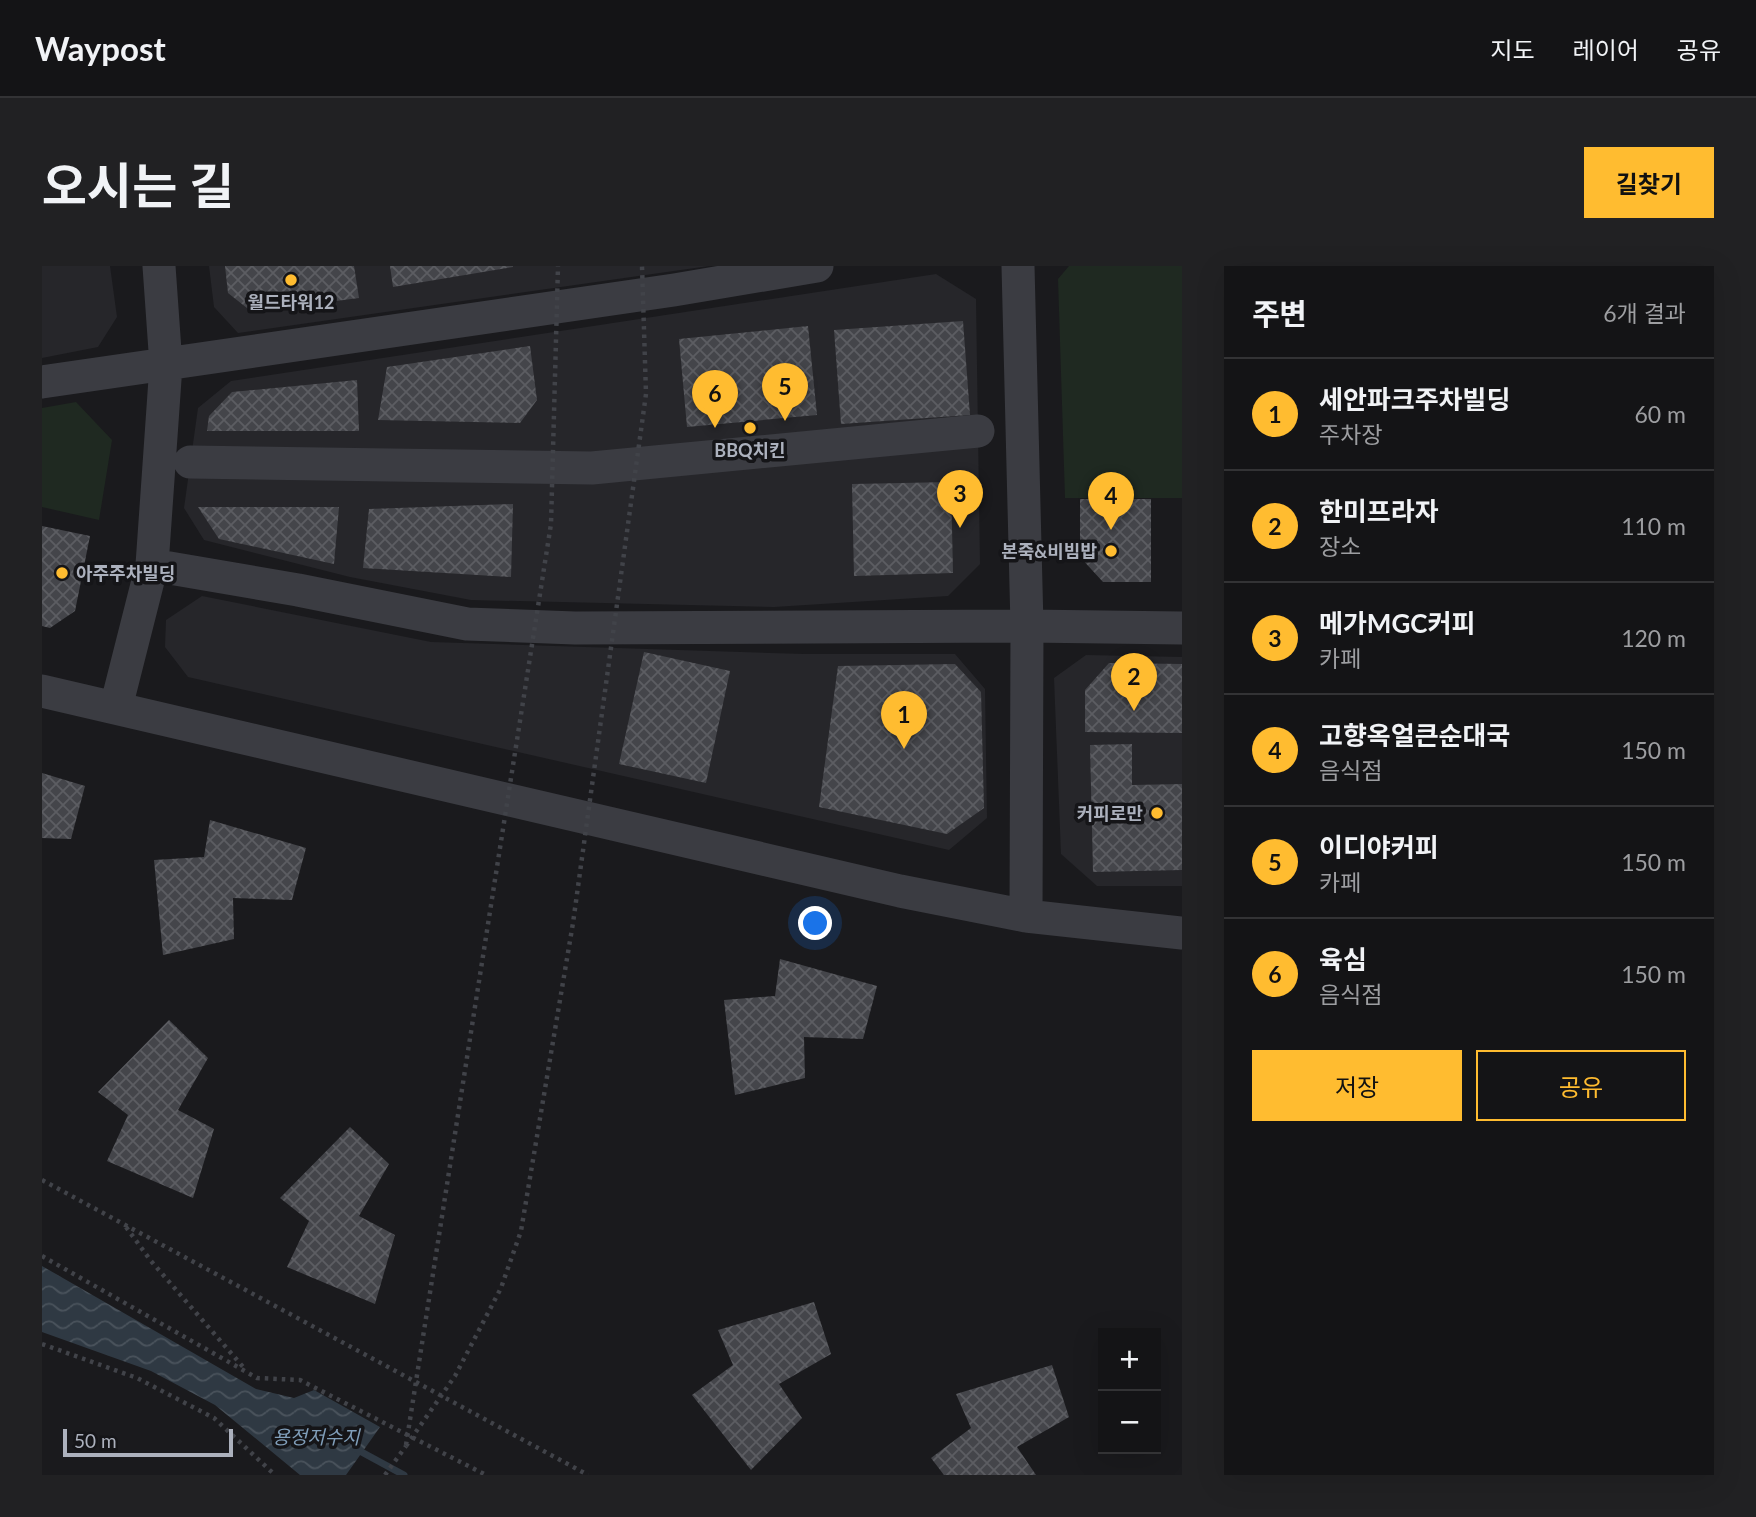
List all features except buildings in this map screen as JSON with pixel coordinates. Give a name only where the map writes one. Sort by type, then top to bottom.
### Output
[{"type":"street","points":[[116,707],[152,565],[166,365],[159,266]]},
{"type":"street","points":[[42,382],[674,290],[817,266]]},
{"type":"street","points":[[1018,266],[1027,626],[1026,916]]},
{"type":"street","points":[[190,462],[592,468],[978,431]]},
{"type":"street","points":[[152,565],[298,590],[467,624],[575,628],[1182,628]]},
{"type":"street","points":[[42,691],[900,891],[1026,916],[1182,933]]},
{"type":"path","points":[[406,1446],[551,524],[558,266]]},
{"type":"path","points":[[386,1475],[455,1377],[500,1288],[521,1231],[573,923],[646,394],[642,266]]},
{"type":"path","points":[[42,1180],[588,1475]]},
{"type":"path","points":[[125,1225],[151,1261],[246,1371]]},
{"type":"path","points":[[42,1256],[257,1378],[300,1380],[486,1475]]},
{"type":"path","points":[[42,1344],[137,1378],[214,1418],[275,1475]]},
{"type":"shaded area","points":[[42,266],[110,266],[117,317],[98,347],[42,358]]},
{"type":"shaded area","points":[[209,266],[709,266],[238,333],[214,307]]},
{"type":"shaded area","points":[[1069,266],[1182,266],[1182,498],[1065,498],[1058,279]]},
{"type":"shaded area","points":[[936,274],[976,299],[980,564],[948,596],[774,607],[471,600],[350,577],[204,540],[184,508],[198,408],[231,381]]},
{"type":"shaded area","points":[[76,402],[112,440],[99,520],[42,507],[42,408]]},
{"type":"shaded area","points":[[202,596],[431,642],[804,654],[955,654],[985,689],[987,818],[949,850],[188,677],[165,647],[166,620]]},
{"type":"shaded area","points":[[1086,655],[1182,657],[1182,886],[1097,886],[1061,854],[1054,678]]},
{"type":"water","name":"용정저수지","points":[[42,1266],[256,1389],[294,1398],[314,1390],[380,1427],[346,1475],[300,1475],[215,1405],[151,1371],[42,1332]]},
{"type":"waterway","points":[[356,1449],[404,1475]]},
{"type":"place","name":"월드타워12","points":[[291,280]]},
{"type":"place","name":"이디야커피","points":[[785,421]]},
{"type":"place","name":"육심","points":[[715,428]]},
{"type":"place","name":"BBQ치킨","points":[[750,428]]},
{"type":"place","name":"메가MGC커피","points":[[960,528]]},
{"type":"place","name":"고향옥얼큰순대국","points":[[1111,530]]},
{"type":"place","name":"본죽&비빔밥","points":[[1111,551]]},
{"type":"place","name":"아주주차빌딩","points":[[62,573]]},
{"type":"place","name":"한미프라자","points":[[1134,711]]},
{"type":"place","name":"세안파크주차빌딩","points":[[904,749]]},
{"type":"place","name":"커피로만","points":[[1157,813]]}]
